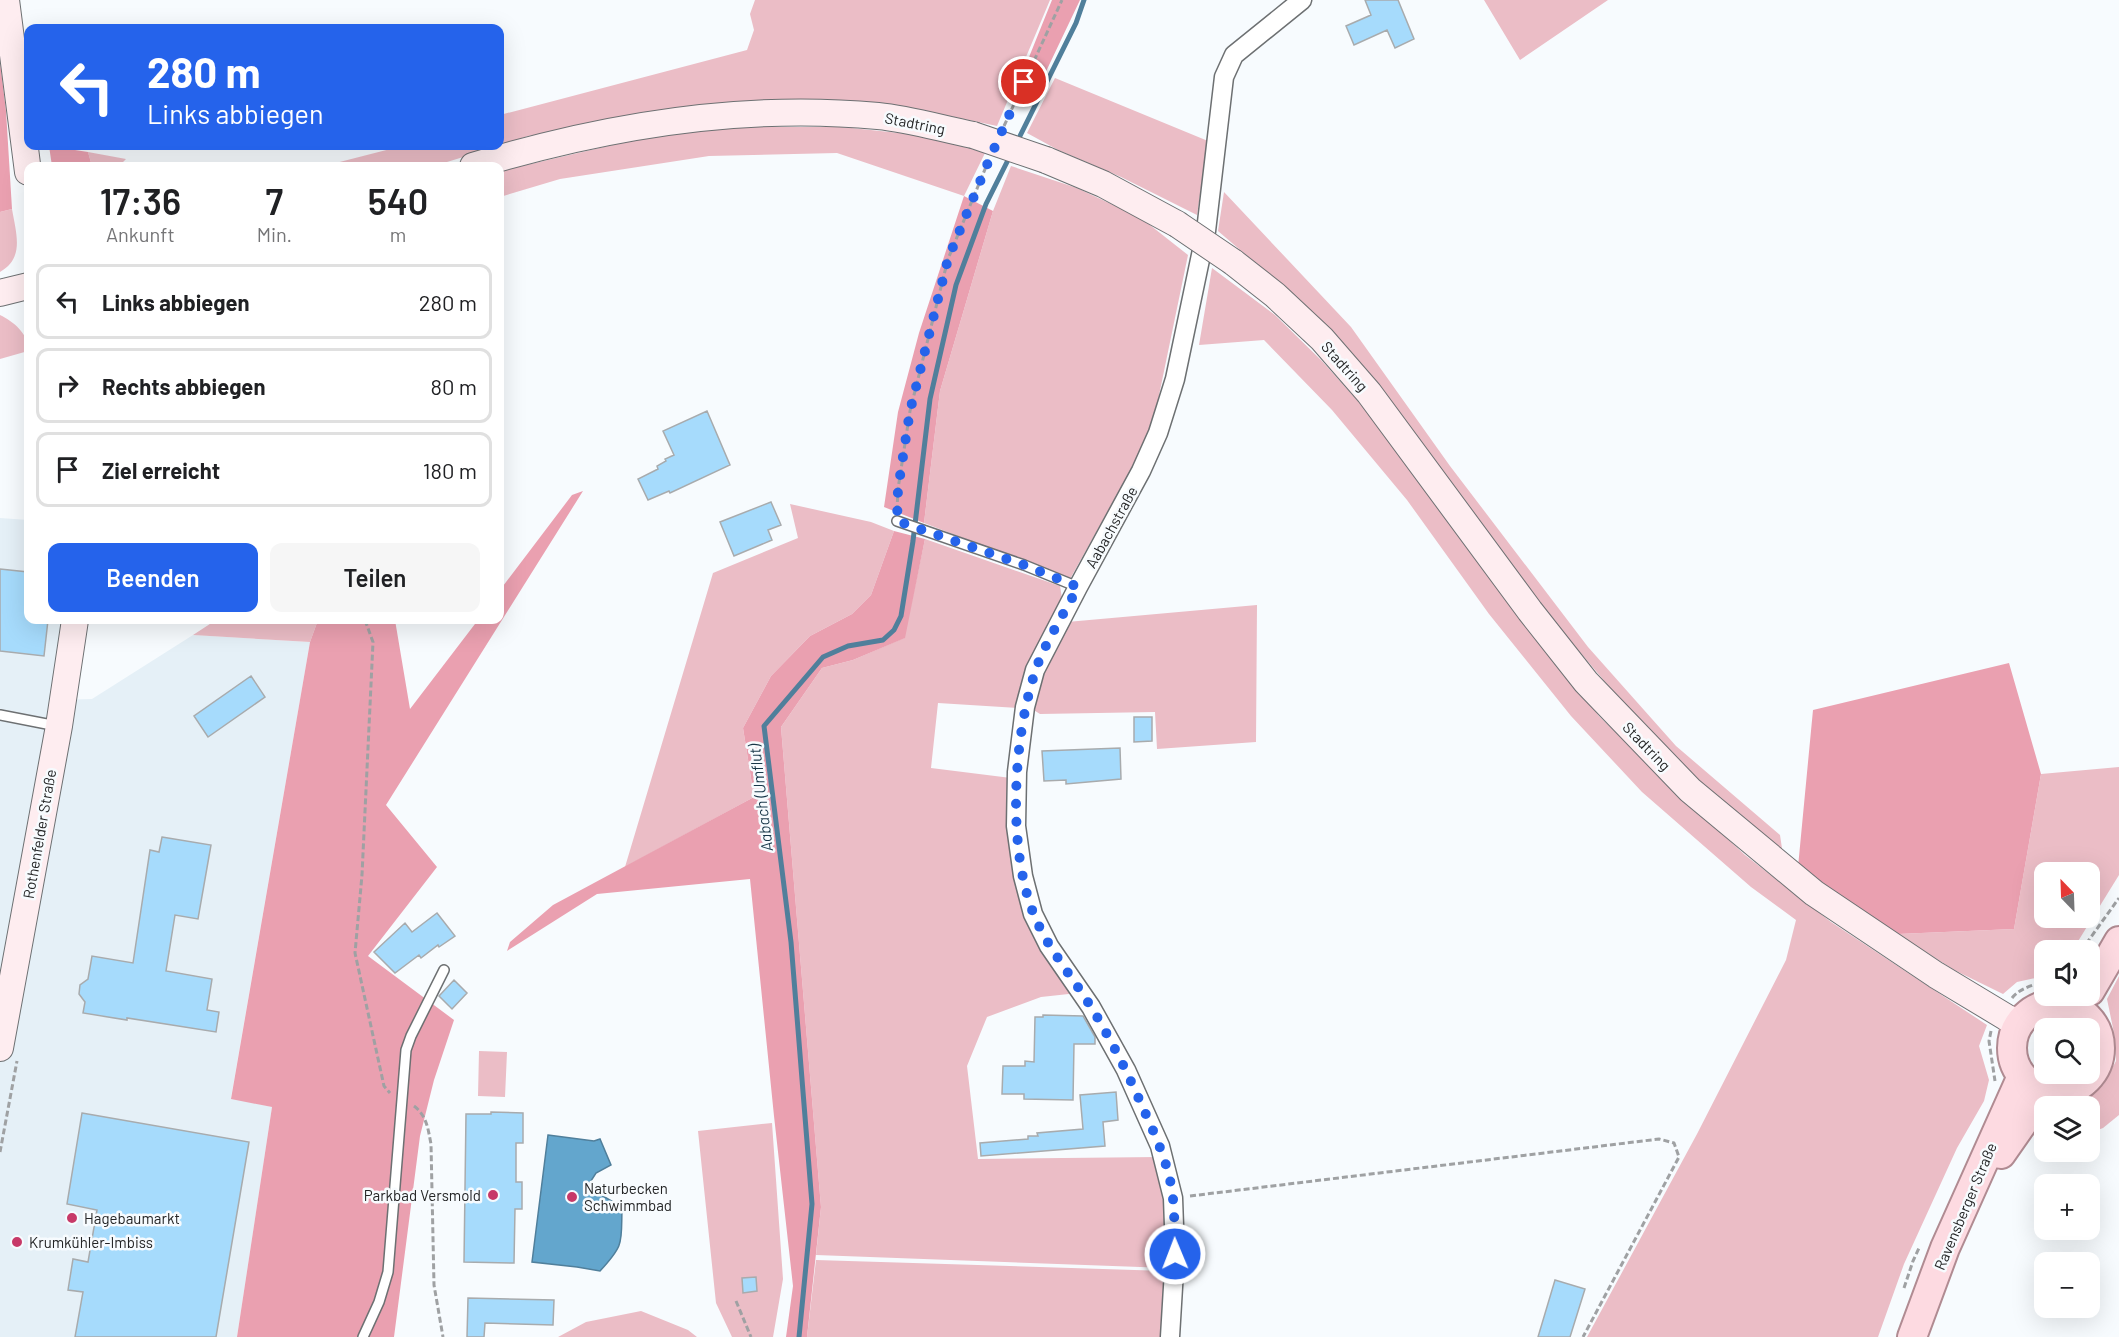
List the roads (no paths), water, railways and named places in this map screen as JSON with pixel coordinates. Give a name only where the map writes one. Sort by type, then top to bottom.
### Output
[{"type":"main road","points":[[2100,973],[2119,940]]},
{"type":"main road","points":[[2046,1006],[2028,1015],[2009,1019],[2014,1038],[2012,1051],[2015,1064],[2034,1084],[2059,1092],[2073,1089],[2082,1084]]},
{"type":"main road","name":"Ravensberger Straße","points":[[1912,1337],[1963,1207],[2034,1084]]},
{"type":"street","points":[[6,0],[24,141]]},
{"type":"street","name":"Aabachstraße","points":[[1170,1337],[1175,1254],[1173,1198],[1160,1146],[1126,1070],[1091,1007],[1049,946],[1033,914],[1023,876],[1016,826],[1017,772],[1025,707],[1035,670],[1141,471],[1158,434],[1175,380],[1206,231],[1224,77],[1234,55],[1302,0]]},
{"type":"street","name":"Stadtring","points":[[487,162],[594,134],[672,120],[756,113],[881,116],[973,135],[1046,160],[1103,184],[1178,224],[1233,262],[1275,295],[1314,332],[1369,393],[1530,611],[1586,682],[1690,790],[1814,893],[1935,975],[2009,1019]]},
{"type":"street","points":[[0,293],[24,287]]},
{"type":"street","name":"Rothenfelder Straße","points":[[0,1048],[59,726],[74,624]]},
{"type":"lane","points":[[901,523],[1024,565],[1078,587]]},
{"type":"lane","points":[[0,715],[59,726]]},
{"type":"lane","points":[[363,1337],[379,1302],[388,1272],[406,1050],[444,970]]},
{"type":"water","name":"Naturbecken Schwimmbad","points":[[548,1135],[594,1141],[600,1139],[611,1165],[596,1173],[587,1187],[622,1207],[622,1228],[618,1248],[600,1271],[532,1262]]},
{"type":"waterway","name":"Aabach (Umflut)","points":[[1017,142],[1076,23],[1084,0]]},
{"type":"waterway","name":"Aabach (Umflut)","points":[[799,1337],[812,1204],[791,942],[764,726],[823,657],[848,646],[883,640],[894,630],[901,616],[913,541],[930,399],[956,285],[986,204],[1010,156]]},
{"type":"place","name":"Parkbad Versmold","points":[[493,1195]]},
{"type":"place","name":"Naturbecken Schwimmbad","points":[[572,1197]]},
{"type":"place","name":"Hagebaumarkt","points":[[72,1218]]},
{"type":"place","name":"Krumkühler-Imbiss","points":[[17,1242]]}]
